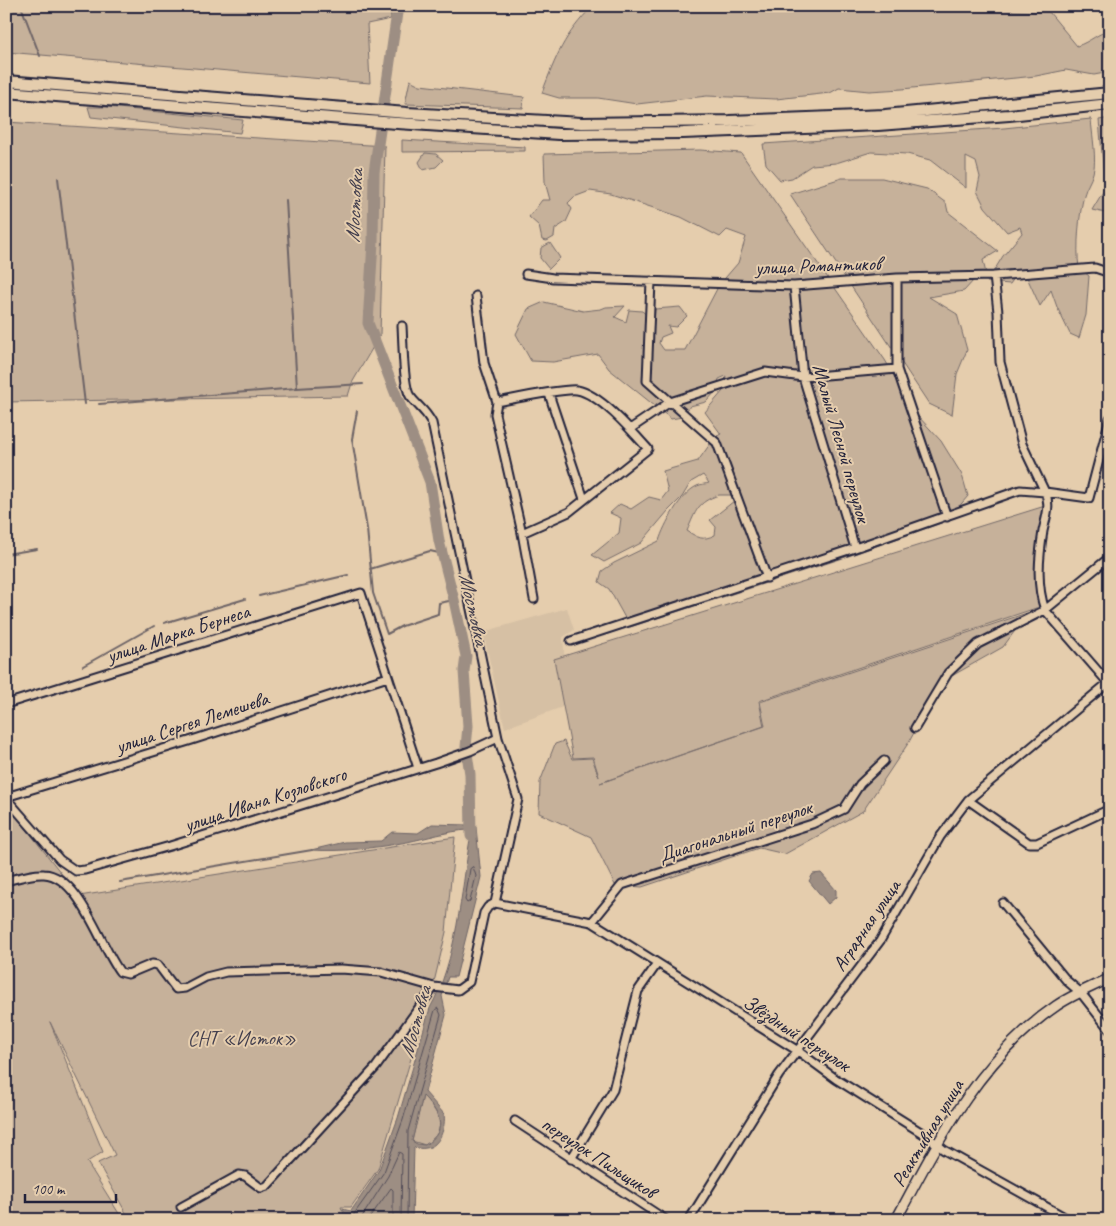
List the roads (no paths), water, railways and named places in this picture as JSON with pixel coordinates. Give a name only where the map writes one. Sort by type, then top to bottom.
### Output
[{"type":"highway","points":[[6,81],[407,113],[582,123],[729,121],[903,113],[1110,93]]},
{"type":"highway","points":[[6,92],[368,122],[559,134],[683,133],[966,119],[1110,104]]},
{"type":"main road","name":"Реактивная улица","points":[[896,1220],[937,1144],[970,1092],[1011,1045],[1036,1020],[1058,1004],[1110,978]]},
{"type":"street","name":"улица Романтиков","points":[[526,274],[553,278],[794,286],[897,278],[994,276],[1095,268],[1110,273]]},
{"type":"street","points":[[994,276],[1000,362],[1022,444],[1049,504],[1040,557],[1040,596],[1045,610],[1109,684]]},
{"type":"street","points":[[897,278],[897,369],[947,517]]},
{"type":"street","points":[[651,281],[646,373],[650,385],[717,443],[767,578]]},
{"type":"street","name":"Малый Лесной переулок","points":[[794,286],[803,377],[856,548]]},
{"type":"street","points":[[476,296],[484,363],[498,402],[495,414],[522,533],[534,599]]},
{"type":"street","points":[[6,881],[36,874],[45,874],[62,879],[74,890],[120,972],[128,974],[152,964],[158,965],[176,989],[185,988],[206,978],[226,972],[341,969],[381,972],[449,990],[458,990],[469,982],[484,913],[488,906],[495,903],[518,799],[498,738],[432,423],[426,412],[409,395],[405,371],[402,326]]},
{"type":"street","points":[[630,429],[670,402],[765,372],[803,377],[897,369]]},
{"type":"street","points":[[498,402],[577,390],[592,397],[630,429],[648,449],[569,512],[522,533]]},
{"type":"street","points":[[549,394],[584,499]]},
{"type":"street","points":[[571,641],[767,578],[947,517],[1020,490],[1089,498],[1110,418]]},
{"type":"street","points":[[915,728],[948,673],[978,644],[1045,610],[1110,557]]},
{"type":"street","name":"улица Марка Бернеса","points":[[6,704],[360,593],[388,677]]},
{"type":"street","points":[[388,677],[418,768]]},
{"type":"street","name":"улица Сергея Лемешева","points":[[6,798],[189,742],[388,677]]},
{"type":"street","name":"Аграрная улица","points":[[689,1220],[779,1074],[880,941],[940,837],[968,800],[1109,684]]},
{"type":"street","name":"улица Ивана Козловского","points":[[6,798],[60,860],[76,871],[170,846],[418,768],[466,752],[498,738]]},
{"type":"street","name":"Диагональный переулок","points":[[592,922],[622,884],[803,828],[844,809],[860,784],[884,762]]},
{"type":"street","points":[[968,800],[1029,843],[1036,843],[1110,809]]},
{"type":"street","name":"Звёздный переулок","points":[[495,903],[592,922],[798,1050],[836,1079],[937,1144],[1070,1220]]},
{"type":"street","points":[[1003,903],[1067,981],[1081,993],[1110,1030]]},
{"type":"street","points":[[571,1159],[613,1090],[638,991],[657,964]]},
{"type":"street","points":[[181,1206],[239,1175],[245,1176],[261,1188],[267,1186],[376,1067],[436,987]]},
{"type":"street","name":"переулок Пильщиков","points":[[515,1122],[666,1220]]},
{"type":"water","points":[[471,820],[476,827],[481,877],[456,977],[448,977],[442,996],[446,1015],[425,1092],[444,1114],[443,1130],[438,1140],[431,1147],[414,1147],[412,1220],[348,1220],[349,1217],[342,1209],[351,1211],[379,1170],[398,1118],[430,1008],[446,969],[457,926],[470,839],[468,830],[371,848],[311,850],[345,842],[381,841],[392,832],[418,833],[432,824],[467,825]],"holes":[[[423,1096],[434,1108],[440,1127],[433,1139],[425,1145],[412,1141]]]},
{"type":"water","points":[[821,873],[836,890],[836,897],[828,904],[809,881],[813,874]]},
{"type":"waterway","points":[[21,6],[40,56]]},
{"type":"waterway","name":"Мостовка","points":[[398,6],[374,172],[373,242],[368,323],[430,482],[439,541],[466,656],[464,671],[468,726],[466,747],[470,774],[471,836]]},
{"type":"waterway","points":[[58,178],[85,404]]},
{"type":"waterway","points":[[286,200],[297,388],[363,384]]},
{"type":"waterway","points":[[99,404],[297,388]]},
{"type":"waterway","points":[[357,411],[352,439],[367,529],[373,593],[387,634],[402,626],[438,614],[439,603],[454,600]]},
{"type":"waterway","points":[[6,554],[37,549]]},
{"type":"waterway","points":[[370,569],[430,551],[443,554]]},
{"type":"waterway","points":[[259,596],[348,575]]},
{"type":"waterway","points":[[164,623],[245,599]]},
{"type":"waterway","points":[[83,666],[154,626]]},
{"type":"waterway","points":[[120,882],[312,850]]},
{"type":"park label","name":"СНТ «Исток»","points":[[242,1038]]}]
